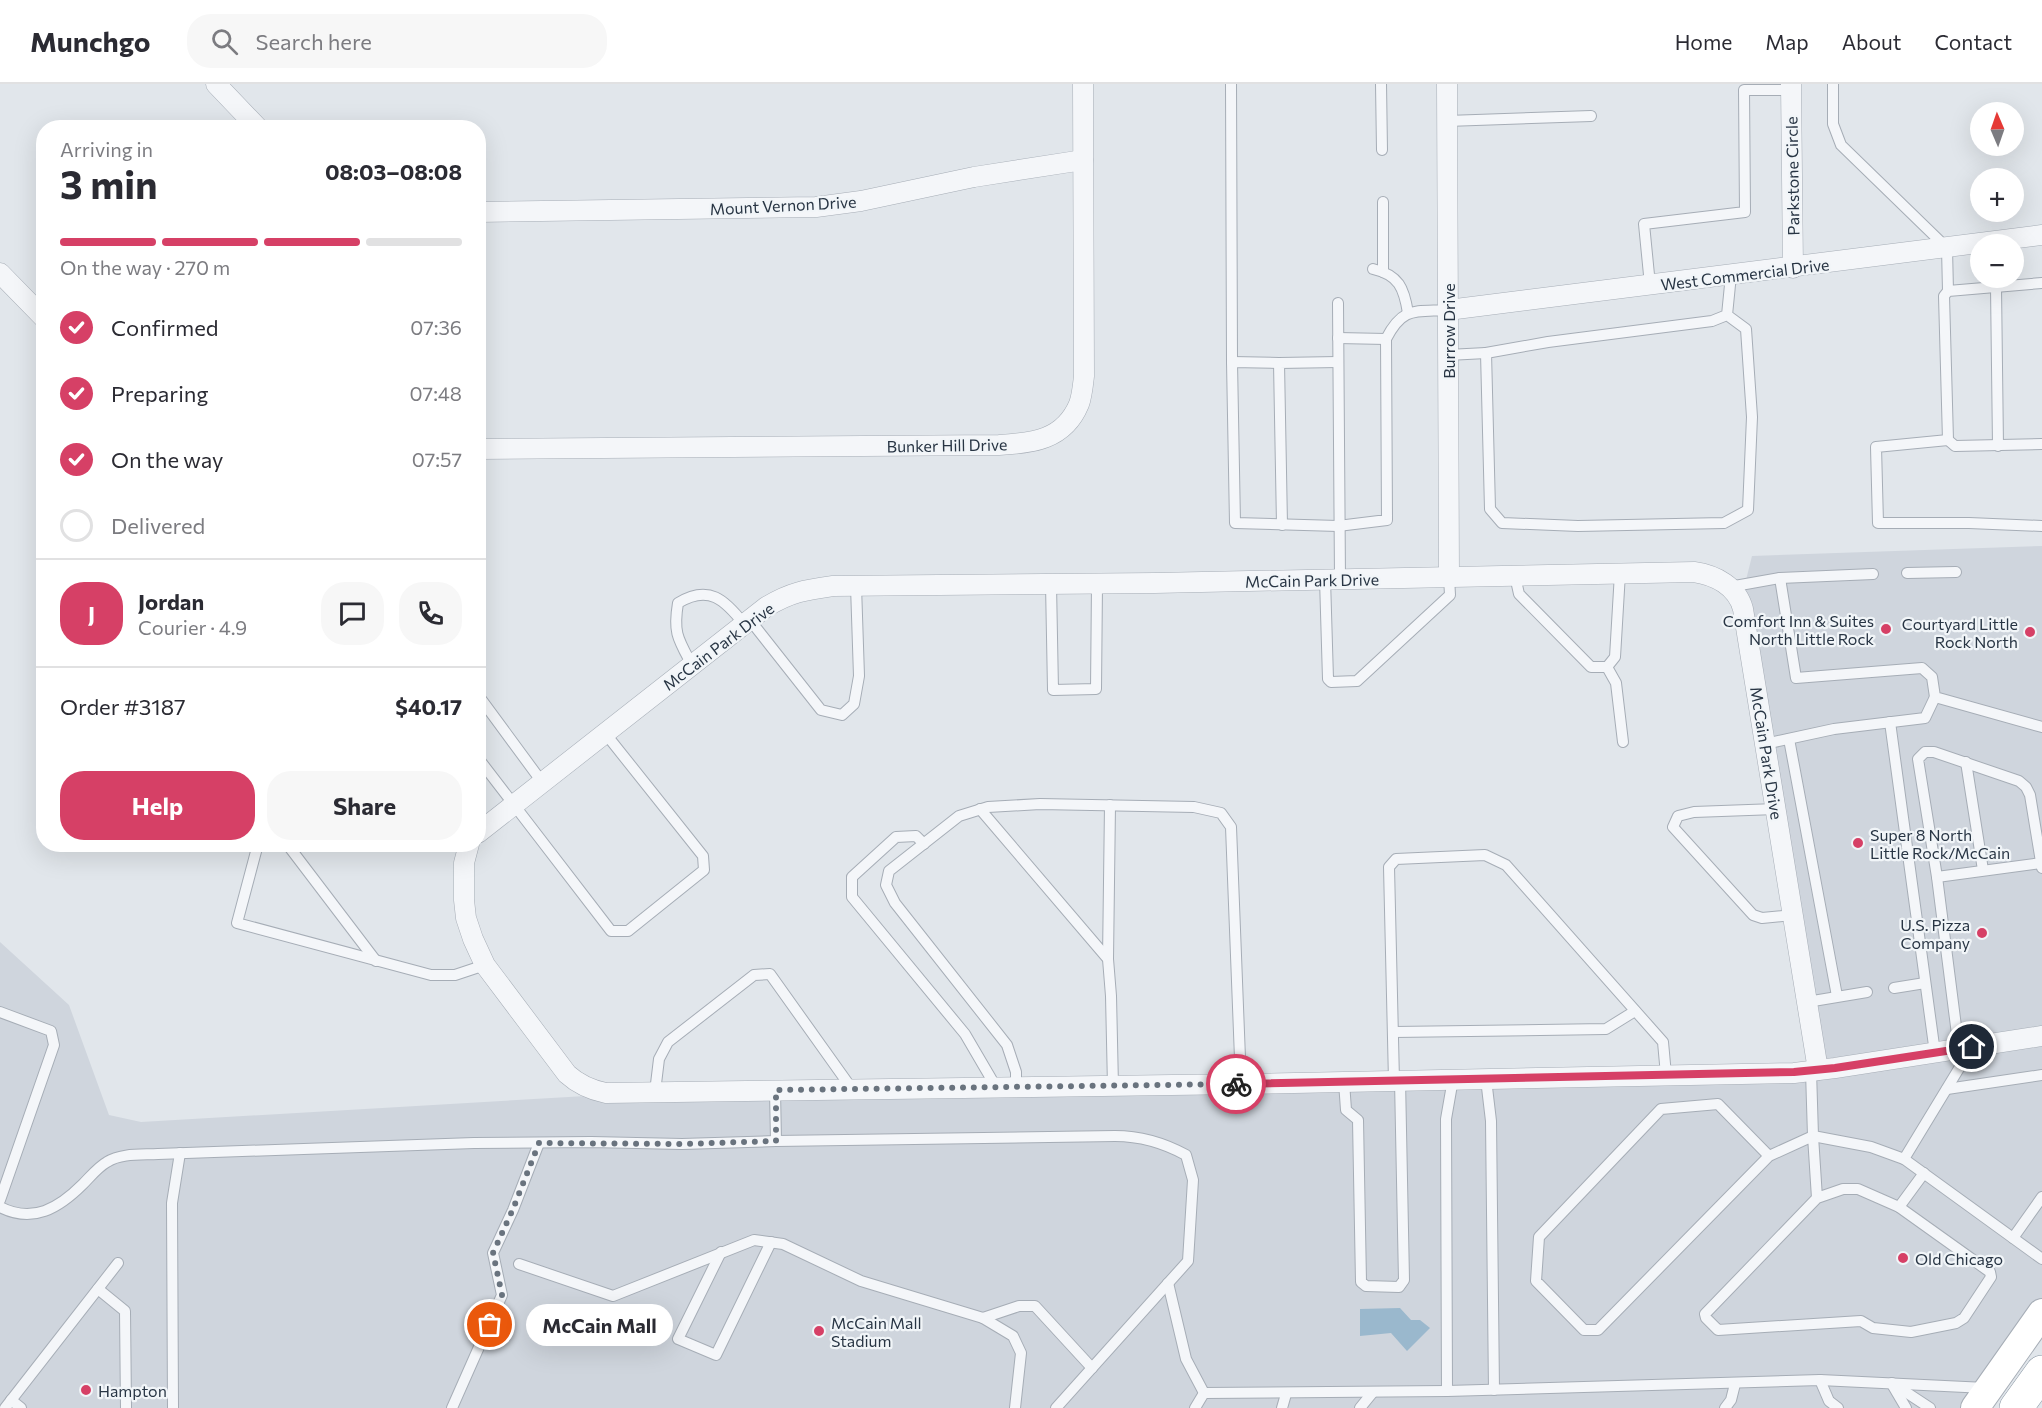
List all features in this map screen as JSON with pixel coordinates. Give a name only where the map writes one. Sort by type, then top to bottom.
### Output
[{"type":"highway","points":[[2016,1408],[2042,1372]]},
{"type":"main road","points":[[1981,1398],[2042,1312]]},
{"type":"street","points":[[216,84],[250,120]]},
{"type":"street","name":"Bunker Hill Drive","points":[[486,449],[999,445],[1029,443],[1046,438],[1062,428],[1072,416],[1080,402],[1084,376],[1083,84]]},
{"type":"street","name":"Burrow Drive","points":[[1447,84],[1449,577]]},
{"type":"street","name":"Parkstone Circle","points":[[1791,87],[1793,268]]},
{"type":"street","name":"Mount Vernon Drive","points":[[486,212],[816,207],[861,201],[974,177],[1083,160]]},
{"type":"street","name":"West Commercial Drive","points":[[1448,310],[2042,235]]},
{"type":"street","points":[[0,273],[36,310]]},
{"type":"street","name":"McCain Park Drive","points":[[486,827],[766,607],[786,595],[801,591],[834,586],[1096,584],[1694,572],[1717,579],[1729,586],[1741,600],[1807,1002],[1815,1071]]},
{"type":"street","points":[[467,852],[464,863],[466,918],[472,939],[485,965],[567,1074],[576,1083],[593,1091],[606,1093],[1241,1084],[1815,1071],[2042,1036]]},
{"type":"lane","points":[[1231,84],[1234,523],[1338,526],[1387,520],[1386,339],[1395,322],[1408,313],[1448,310]]},
{"type":"lane","points":[[1381,84],[1382,150]]},
{"type":"lane","points":[[1833,84],[1833,124],[1841,145],[1947,248],[1948,291],[1944,296],[1948,440]]},
{"type":"lane","points":[[1650,285],[1644,224],[1745,212],[1744,90],[1791,87]]},
{"type":"lane","points":[[1447,121],[1591,116]]},
{"type":"lane","points":[[1383,202],[1378,270],[1390,274],[1398,283],[1405,296],[1408,313]]},
{"type":"lane","points":[[1727,315],[1731,276]]},
{"type":"lane","points":[[2024,285],[2042,283]]},
{"type":"lane","points":[[1948,291],[1984,288]]},
{"type":"lane","points":[[1996,288],[1998,446]]},
{"type":"lane","points":[[1338,303],[1338,526],[1328,679],[1331,682],[1357,681],[1450,594],[1449,577]]},
{"type":"lane","points":[[1448,355],[1486,353],[1548,342],[1712,321],[1727,315]]},
{"type":"lane","points":[[1486,353],[1490,509],[1502,523],[1578,526],[1725,523],[1748,510],[1752,417],[1746,329],[1727,315]]},
{"type":"lane","points":[[1338,338],[1386,339]]},
{"type":"lane","points":[[1232,362],[1338,362]]},
{"type":"lane","points":[[1279,363],[1282,525]]},
{"type":"lane","points":[[2042,444],[1955,446],[1948,440],[1876,447],[1878,523],[2042,526]]},
{"type":"lane","points":[[1907,573],[1956,572]]},
{"type":"lane","points":[[1607,667],[1615,657],[1620,573]]},
{"type":"lane","points":[[1729,586],[1780,578],[1873,574]]},
{"type":"lane","points":[[1515,576],[1519,594],[1591,667],[1607,667]]},
{"type":"lane","points":[[1765,744],[1834,729],[1925,718],[1935,697],[1932,677],[1922,668],[1796,678],[1780,578]]},
{"type":"lane","points":[[1051,584],[1053,690],[1096,689],[1096,584]]},
{"type":"lane","points":[[692,664],[676,636],[678,603],[691,595],[713,596],[729,605],[747,622],[820,710],[842,716],[854,704],[859,676],[856,586]]},
{"type":"lane","points":[[1607,667],[1616,683],[1623,742]]},
{"type":"lane","points":[[1935,697],[2042,727]]},
{"type":"lane","points":[[486,706],[542,782]]},
{"type":"lane","points":[[1890,722],[1935,1053]]},
{"type":"lane","points":[[486,768],[611,931],[628,931],[704,870],[703,856],[605,733]]},
{"type":"lane","points":[[1789,739],[1837,996]]},
{"type":"lane","points":[[1904,1159],[1947,1089],[1965,1048],[1936,877],[1918,759],[1925,752],[1934,752],[2019,781],[2030,795],[2042,866],[1983,870],[1936,877]]},
{"type":"lane","points":[[1965,762],[1983,870]]},
{"type":"lane","points":[[924,844],[916,836],[896,837],[852,878],[852,897],[1006,1087],[1016,1072],[1006,1045],[895,903],[886,885],[890,871],[924,844],[959,816],[988,807],[1041,804],[1194,807],[1221,813],[1231,828],[1241,1084]]},
{"type":"lane","points":[[1110,805],[1108,959],[1112,996],[1113,1086]]},
{"type":"lane","points":[[980,809],[1108,959]]},
{"type":"lane","points":[[1776,809],[1694,812],[1678,816],[1673,827],[1753,915],[1762,918],[1793,915]]},
{"type":"lane","points":[[256,852],[237,923],[443,977],[485,965]]},
{"type":"lane","points":[[291,852],[376,961]]},
{"type":"lane","points":[[1344,1082],[1346,1110],[1358,1120],[1360,1282],[1366,1286],[1399,1287],[1404,1281],[1389,867],[1396,859],[1485,855],[1506,865],[1663,1042],[1666,1075]]},
{"type":"lane","points":[[655,1092],[659,1059],[668,1042],[754,975],[770,974],[852,1089]]},
{"type":"lane","points":[[1894,988],[1925,983]]},
{"type":"lane","points":[[1807,1002],[1867,992]]},
{"type":"lane","points":[[1394,1032],[1606,1029],[1635,1011]]},
{"type":"lane","points":[[0,1012],[51,1031],[54,1045],[0,1200]]},
{"type":"lane","points":[[1815,1071],[1813,1136],[1817,1198]]},
{"type":"lane","points":[[1947,1089],[2042,1076]]},
{"type":"lane","points":[[1447,1391],[1446,1119],[1453,1079]]},
{"type":"lane","points":[[1486,1079],[1491,1121],[1494,1390]]},
{"type":"lane","points":[[776,1090],[776,1141]]},
{"type":"lane","points":[[1769,1156],[1718,1104],[1662,1108],[1539,1237],[1536,1281],[1584,1330],[1598,1330],[1769,1156],[1813,1136],[1871,1147],[1904,1159],[2042,1259]]},
{"type":"lane","points":[[0,1207],[13,1214],[28,1215],[45,1211],[71,1195],[106,1162],[117,1157],[180,1153],[539,1143],[682,1144],[1127,1136],[1164,1144],[1186,1155],[1193,1180],[1188,1261],[1056,1408]]},
{"type":"lane","points":[[452,1408],[502,1295],[493,1253],[539,1143]]},
{"type":"lane","points":[[173,1408],[172,1203],[180,1153]]},
{"type":"lane","points":[[1899,1207],[1924,1173]]},
{"type":"lane","points":[[1843,1189],[1858,1190],[1899,1207],[1990,1272],[1991,1277],[1964,1318],[1956,1323],[1911,1332],[1874,1328],[1861,1321],[1718,1329],[1706,1318],[1705,1314],[1817,1198],[1843,1189]]},
{"type":"lane","points":[[2013,1238],[2042,1197]]},
{"type":"lane","points":[[519,1264],[613,1296],[721,1251],[754,1240],[783,1244],[861,1281],[983,1318],[1013,1336],[1021,1353],[1016,1408]]},
{"type":"lane","points":[[721,1251],[678,1339],[716,1355],[771,1242]]},
{"type":"lane","points":[[21,1408],[8,1404],[118,1263]]},
{"type":"lane","points":[[1168,1283],[1186,1359],[1204,1393]]},
{"type":"lane","points":[[98,1289],[125,1311],[126,1408]]},
{"type":"lane","points":[[983,1318],[1019,1306],[1035,1306],[1092,1368]]},
{"type":"lane","points":[[1204,1393],[1447,1391],[1820,1380],[1892,1383],[1981,1398]]},
{"type":"lane","points":[[1820,1380],[1829,1401],[1838,1408]]},
{"type":"lane","points":[[1892,1383],[1905,1408]]},
{"type":"lane","points":[[1892,1383],[1930,1408]]},
{"type":"lane","points":[[1725,1408],[1731,1400],[1735,1384]]},
{"type":"lane","points":[[1360,1408],[1373,1392]]},
{"type":"lane","points":[[1195,1408],[1204,1393]]},
{"type":"lane","points":[[1282,1408],[1286,1394]]},
{"type":"shaded area","points":[[2042,546],[2042,1314],[1976,1408],[0,1408],[0,942],[69,1005],[109,1115],[141,1122],[655,1092],[1818,1070],[1741,600],[1752,556]]},
{"type":"water","points":[[1400,1308],[1411,1320],[1420,1320],[1430,1328],[1407,1351],[1391,1333],[1360,1336],[1360,1309]]},
{"type":"way so far","points":[[490,1325],[502,1295],[493,1253],[539,1143],[682,1144],[776,1141],[776,1090],[1236,1084]]},
{"type":"place","name":"Comfort Inn & Suites North Little Rock","points":[[1886,629]]},
{"type":"place","name":"Courtyard Little Rock North","points":[[2030,632]]},
{"type":"place","name":"Super 8 North Little Rock/McCain","points":[[1858,843]]},
{"type":"place","name":"U.S. Pizza Company","points":[[1982,933]]},
{"type":"place","name":"Old Chicago","points":[[1903,1258]]},
{"type":"place","name":"McCain Mall","points":[[490,1325]]},
{"type":"place","name":"McCain Mall Stadium","points":[[819,1331]]},
{"type":"place","name":"Hampton","points":[[86,1390]]},
{"type":"route","points":[[1236,1084],[1794,1072],[1972,1047]]}]
